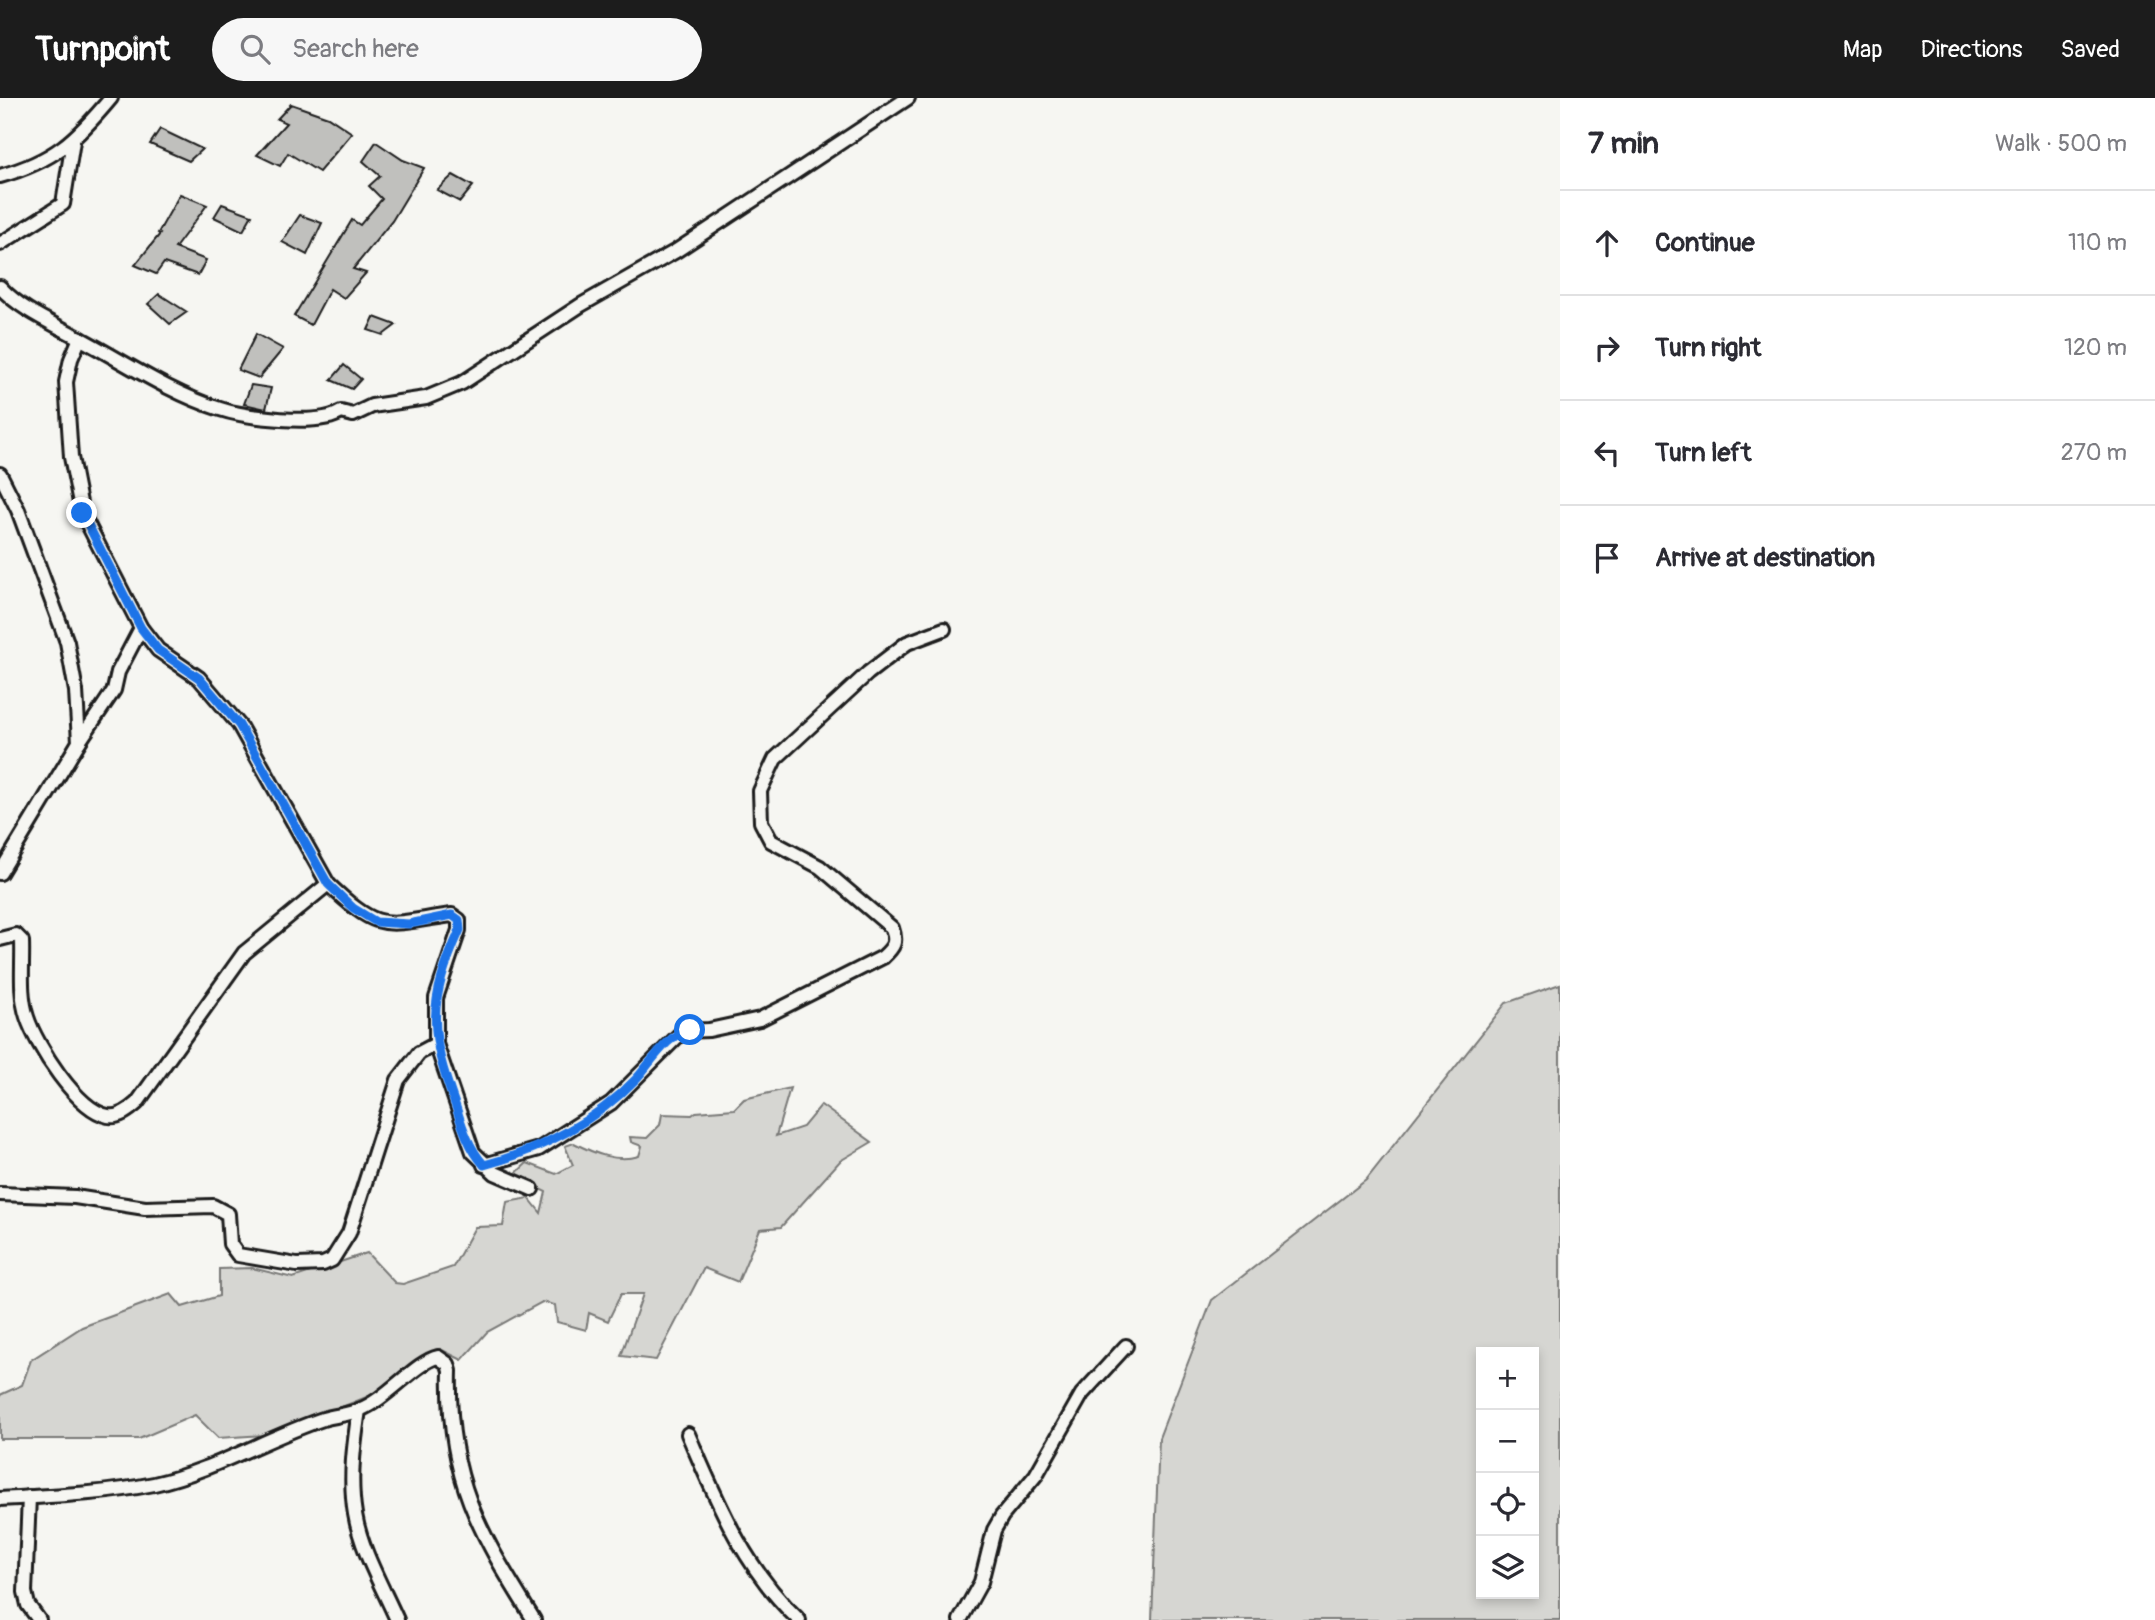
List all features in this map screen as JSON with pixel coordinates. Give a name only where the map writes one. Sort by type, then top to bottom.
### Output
[{"type":"street","points":[[0,176],[48,159],[73,141],[111,98]]},
{"type":"street","points":[[0,287],[21,306],[145,376],[224,411],[295,420],[322,418],[341,412],[353,415],[372,406],[438,395],[504,358],[617,282],[677,251],[908,98]]},
{"type":"street","points":[[0,244],[63,204],[73,141]]},
{"type":"street","points":[[80,338],[71,359],[66,382],[77,490],[82,513],[108,568],[141,628],[158,650],[199,678],[239,725],[328,884],[353,908],[376,922],[409,924],[452,915],[459,920],[460,930],[436,998],[436,1044],[466,1137],[484,1165],[532,1189]]},
{"type":"street","points":[[0,474],[27,534],[67,642],[76,691],[79,742]]},
{"type":"street","points":[[0,873],[79,742],[114,690],[118,672],[141,628]]},
{"type":"street","points":[[484,1165],[539,1149],[611,1103],[683,1031],[709,1030],[760,1019],[883,957],[893,948],[895,938],[892,928],[820,867],[771,841],[761,821],[760,792],[775,760],[868,673],[907,643],[944,629]]},
{"type":"street","points":[[0,939],[16,935],[22,941],[24,1005],[32,1030],[51,1064],[90,1106],[108,1116],[116,1116],[137,1103],[244,953],[328,884]]},
{"type":"street","points":[[0,1194],[75,1197],[145,1208],[213,1206],[228,1214],[230,1244],[238,1255],[277,1264],[323,1264],[332,1259],[349,1233],[398,1080],[419,1053],[436,1044]]},
{"type":"street","points":[[960,1620],[981,1582],[994,1530],[1002,1516],[1036,1475],[1082,1394],[1126,1346]]},
{"type":"street","points":[[0,1499],[156,1483],[202,1468],[323,1419],[359,1410],[377,1401],[433,1358],[444,1360],[450,1371],[452,1438],[461,1485],[473,1516],[534,1620]]},
{"type":"street","points":[[359,1410],[353,1449],[355,1515],[365,1547],[397,1620]]},
{"type":"street","points":[[688,1434],[742,1552],[779,1601],[799,1620]]},
{"type":"street","points":[[29,1497],[25,1592],[28,1605],[38,1620]]},
{"type":"shaded area","points":[[1560,984],[1560,1620],[1152,1620],[1159,1438],[1212,1300],[1366,1180],[1506,1003]]},
{"type":"shaded area","points":[[790,1088],[776,1136],[803,1127],[821,1105],[872,1142],[840,1161],[781,1227],[760,1229],[738,1282],[704,1268],[656,1360],[621,1356],[643,1294],[621,1294],[608,1321],[589,1313],[586,1330],[557,1322],[555,1305],[542,1302],[487,1332],[462,1360],[440,1349],[412,1365],[374,1394],[265,1435],[218,1438],[195,1415],[139,1439],[0,1439],[0,1395],[22,1385],[31,1360],[82,1327],[171,1294],[182,1307],[219,1296],[219,1269],[252,1268],[293,1278],[367,1253],[395,1283],[403,1284],[453,1267],[475,1227],[503,1226],[507,1202],[529,1198],[541,1213],[546,1192],[513,1176],[527,1163],[556,1174],[573,1165],[565,1146],[574,1143],[614,1158],[639,1156],[642,1146],[631,1142],[630,1137],[647,1138],[660,1125],[662,1114],[692,1115],[696,1112],[734,1109],[744,1099]]},
{"type":"building","points":[[291,104],[328,117],[352,133],[319,172],[288,153],[280,166],[257,155],[286,123],[277,119]]},
{"type":"building","points":[[160,129],[202,149],[189,161],[150,144]]},
{"type":"building","points":[[376,142],[403,160],[424,168],[392,221],[353,269],[366,273],[344,298],[330,289],[311,325],[294,316],[352,220],[360,225],[382,199],[369,186],[380,176],[363,161]]},
{"type":"building","points":[[453,175],[473,186],[460,202],[437,190]]},
{"type":"building","points":[[180,194],[207,205],[175,248],[206,260],[198,275],[164,263],[156,274],[135,265],[160,234],[158,233]]},
{"type":"building","points":[[222,204],[252,215],[243,231],[214,217]]},
{"type":"building","points":[[300,215],[322,223],[307,255],[282,242]]},
{"type":"building","points":[[159,294],[187,312],[170,324],[148,304]]},
{"type":"building","points":[[374,317],[396,325],[383,335],[368,330]]},
{"type":"building","points":[[256,334],[283,349],[259,378],[238,370]]},
{"type":"building","points":[[344,365],[361,379],[352,389],[331,380]]},
{"type":"building","points":[[251,385],[271,388],[266,409],[244,404]]},
{"type":"route","points":[[82,513],[141,628],[158,650],[171,660],[186,666],[199,678],[239,725],[328,884],[353,908],[376,922],[409,924],[452,915],[459,920],[460,930],[450,950],[436,998],[434,1033],[466,1137],[473,1152],[484,1165],[539,1149],[611,1103],[675,1035],[690,1030]]}]
